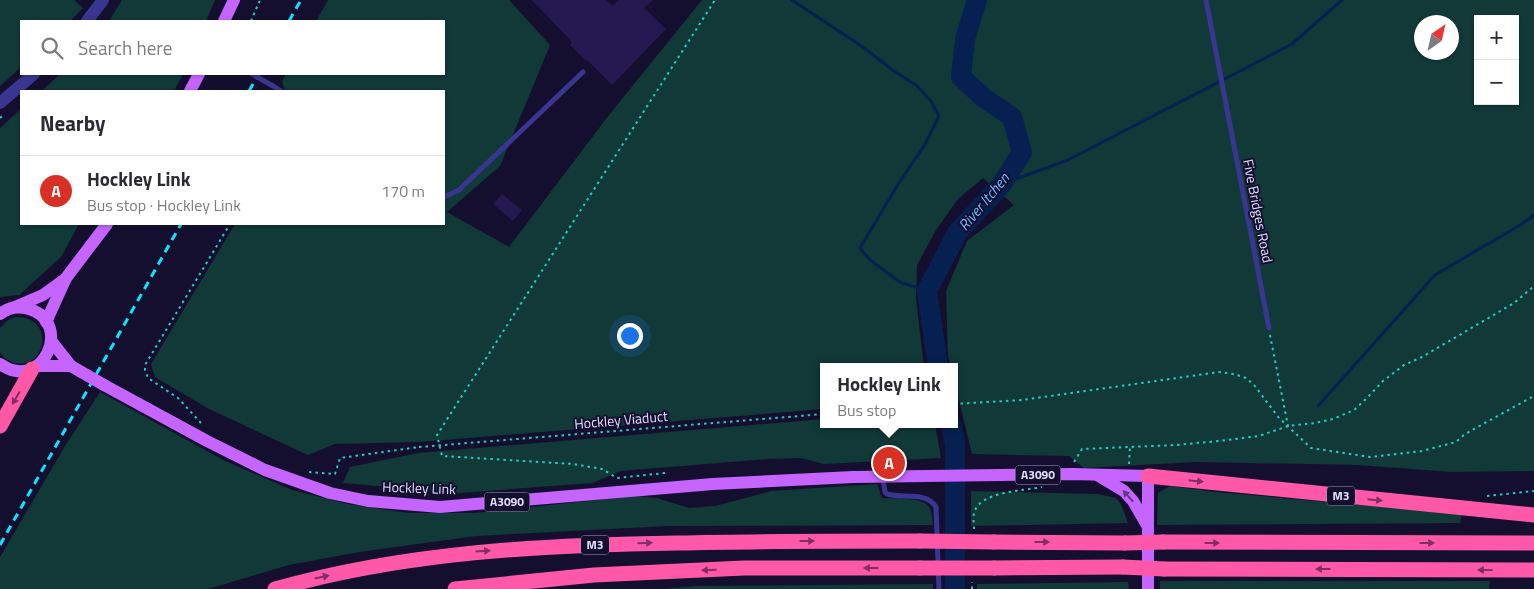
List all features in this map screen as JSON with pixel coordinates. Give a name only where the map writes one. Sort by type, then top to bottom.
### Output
[{"type":"highway","points":[[0,426],[35,367]]},
{"type":"highway","name":"M3","points":[[1148,476],[1534,515]]},
{"type":"highway","name":"M3","points":[[275,589],[304,581],[392,563],[472,552],[609,544],[920,541],[1534,543]]},
{"type":"highway","name":"M3","points":[[454,589],[613,574],[744,568],[1534,570]]},
{"type":"main road","points":[[224,20],[234,0]]},
{"type":"main road","points":[[190,90],[198,75]]},
{"type":"main road","points":[[46,322],[66,278],[106,225]]},
{"type":"main road","points":[[0,313],[43,294],[66,278]]},
{"type":"main road","points":[[15,307],[33,310],[41,315],[52,335],[50,351],[45,359],[35,367]]},
{"type":"main road","name":"Hockley Link","points":[[52,342],[71,366],[206,441],[265,470],[330,493],[368,501],[440,507],[713,484],[882,476],[1148,476]]},
{"type":"main road","name":"Hockley Link","points":[[0,364],[9,370],[17,371],[35,367],[71,366]]},
{"type":"main road","points":[[1097,475],[1124,491],[1133,501],[1148,528]]},
{"type":"main road","points":[[1148,476],[1148,589]]},
{"type":"street","points":[[88,20],[103,0]]},
{"type":"street","points":[[0,103],[33,75]]},
{"type":"lane","name":"Five Bridges Road","points":[[1206,0],[1269,328]]},
{"type":"lane","points":[[445,197],[459,190],[582,72]]},
{"type":"lane","points":[[254,75],[279,90]]},
{"type":"lane","points":[[882,476],[887,494],[926,498],[936,507],[940,589]]},
{"type":"path","points":[[251,20],[260,0]]},
{"type":"path","points":[[665,473],[617,478],[602,470],[573,464],[442,456],[437,435],[715,0]]},
{"type":"path","points":[[203,425],[178,398],[148,378],[144,370],[229,225]]},
{"type":"path","points":[[1073,463],[1082,449],[1176,445],[1229,440],[1259,436],[1288,426],[1333,420],[1354,410],[1383,381],[1404,365],[1422,357],[1514,303],[1534,286]]},
{"type":"path","points":[[1269,328],[1288,426]]},
{"type":"path","points":[[958,404],[1022,400],[1219,372],[1246,378],[1254,385],[1278,418],[1311,448],[1370,457],[1422,451],[1456,442],[1465,434],[1511,407],[1532,397],[1534,398]]},
{"type":"path","name":"Hockley Viaduct","points":[[301,470],[310,473],[335,474],[340,458],[420,447],[820,414]]},
{"type":"path","points":[[1129,466],[1130,446]]},
{"type":"path","points":[[974,512],[983,501],[994,495],[1044,487]]},
{"type":"path","points":[[1470,510],[1476,501],[1483,497],[1510,492],[1534,491]]},
{"type":"green space","points":[[0,0],[74,0],[83,8],[71,20],[20,20],[20,68],[0,86]]},
{"type":"green space","points":[[122,0],[215,0],[206,20],[110,20]]},
{"type":"green space","points":[[328,0],[509,0],[550,45],[500,166],[447,212],[509,247],[609,115],[702,0],[1534,0],[1534,471],[1451,472],[1358,465],[1197,462],[1084,468],[1069,456],[972,454],[958,396],[958,363],[950,363],[948,356],[946,291],[967,241],[1014,205],[983,178],[958,199],[936,230],[917,265],[916,299],[924,363],[820,363],[820,409],[419,442],[335,444],[308,455],[209,409],[155,377],[151,364],[234,225],[445,225],[445,90],[285,90],[282,81],[285,75],[445,75],[445,20],[317,20]]},
{"type":"green space","points":[[59,75],[182,75],[175,90],[43,90]]},
{"type":"green space","points":[[20,110],[20,225],[78,225],[61,257],[19,295],[0,297],[0,128]]},
{"type":"green space","points":[[15,317],[29,319],[37,325],[42,334],[42,344],[39,353],[32,360],[23,363],[12,362],[0,352],[0,328],[8,320]]},
{"type":"green space","points":[[100,392],[225,461],[292,490],[348,504],[408,513],[475,513],[633,496],[657,498],[689,508],[715,506],[771,491],[877,484],[882,498],[913,500],[924,503],[931,510],[933,525],[668,526],[476,536],[359,552],[289,565],[208,589],[0,589],[0,557],[65,446]]},
{"type":"green space","points":[[820,419],[820,428],[936,428],[941,458],[824,464],[801,458],[766,459],[621,471],[592,483],[459,493],[343,483],[350,467],[418,453]]},
{"type":"green space","points":[[1170,486],[1215,492],[1462,514],[1460,523],[1157,525],[1158,493]]},
{"type":"green space","points":[[971,491],[1097,494],[1116,498],[1121,504],[1128,523],[971,526]]},
{"type":"green space","points":[[1160,581],[1490,581],[1489,589],[1160,589]]},
{"type":"green space","points":[[1128,582],[1129,589],[977,589],[977,584]]},
{"type":"green space","points":[[933,584],[933,589],[665,589],[695,586]]},
{"type":"building","points":[[532,0],[606,0],[612,6],[619,0],[653,0],[644,8],[666,29],[612,85],[570,45],[572,42]]},
{"type":"building","points":[[502,194],[522,210],[513,221],[493,204]]},
{"type":"waterway","points":[[792,0],[916,85],[931,101],[939,116],[924,146],[900,181],[860,248],[870,260],[900,282],[927,291]]},
{"type":"waterway","name":"River Itchen","points":[[937,363],[927,291],[957,233],[1002,184],[1022,152],[1012,117],[984,98],[961,77],[965,39],[977,0]]},
{"type":"waterway","points":[[1002,184],[1068,160],[1292,44],[1342,0]]},
{"type":"waterway","points":[[1318,406],[1435,275],[1534,215]]},
{"type":"waterway","name":"River Itchen","points":[[952,428],[955,444],[955,589]]},
{"type":"railway","points":[[290,20],[301,0]]},
{"type":"railway","points":[[250,90],[258,75]]},
{"type":"railway","points":[[0,545],[180,225]]},
{"type":"place","name":"Hockley Link","points":[[889,463]]}]
